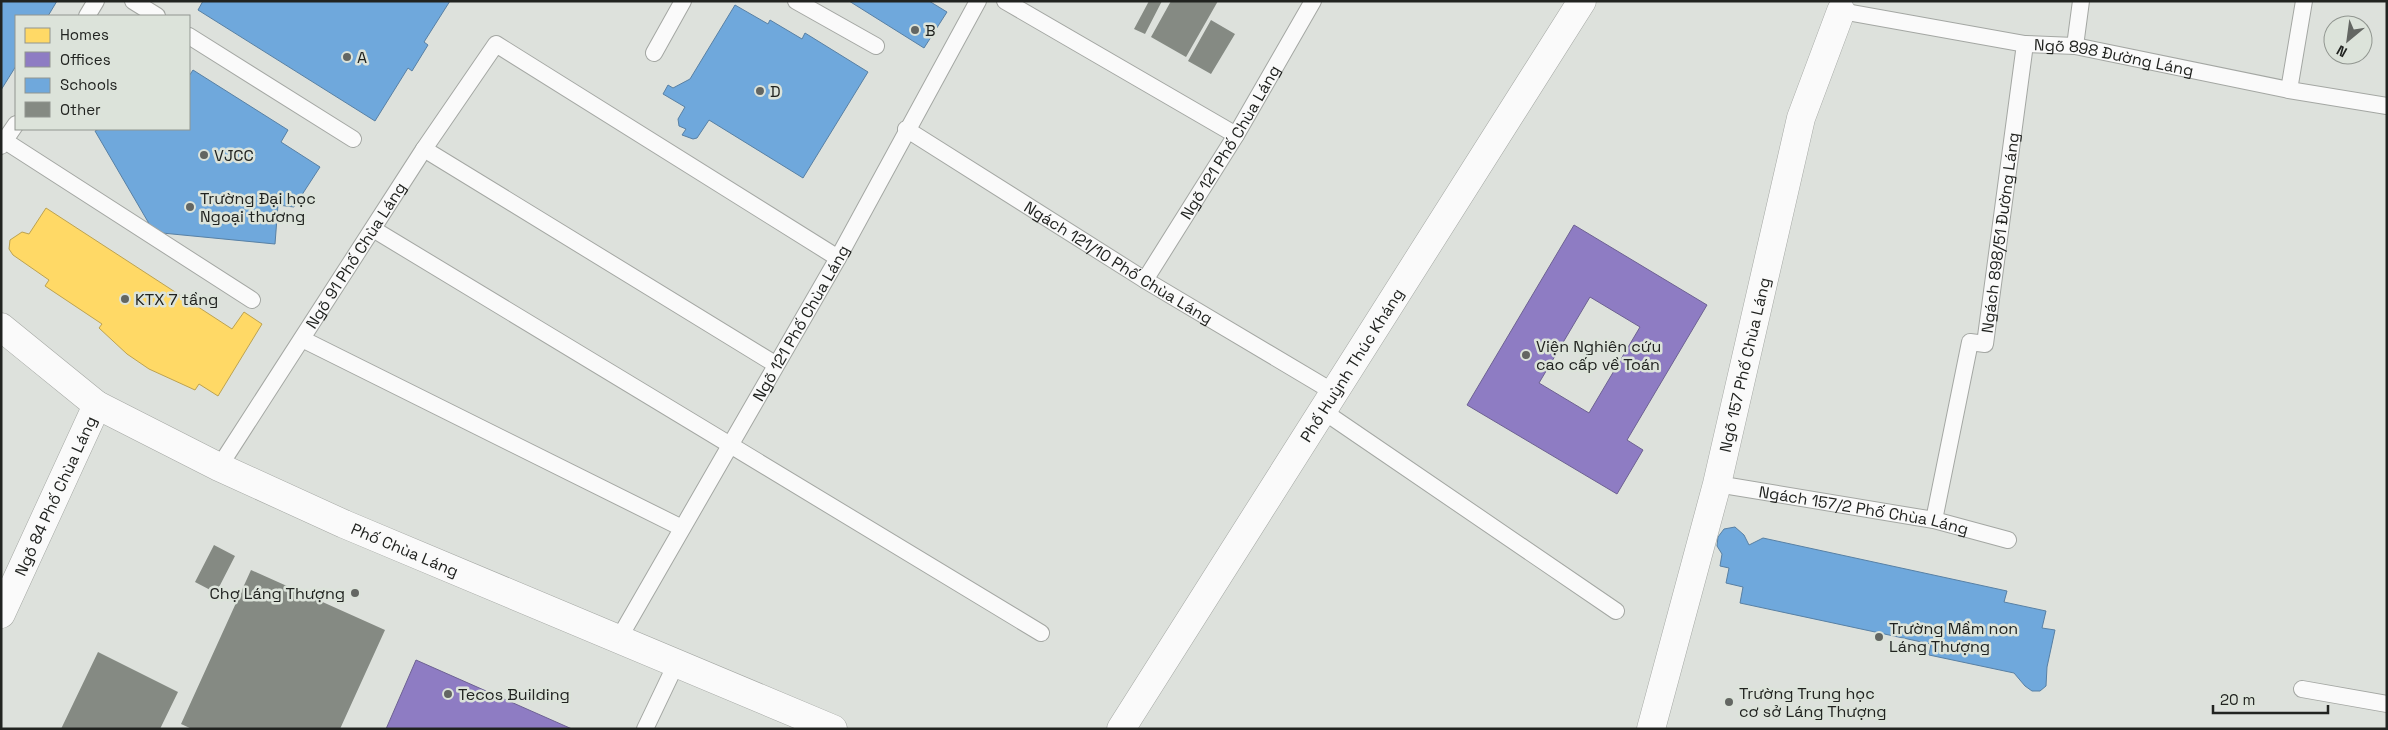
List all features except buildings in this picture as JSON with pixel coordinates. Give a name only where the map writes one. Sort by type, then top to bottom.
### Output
[{"type":"street","name":"Phố Huỳnh Thúc Kháng","points":[[1121,729],[1582,1]]},
{"type":"street","name":"Ngõ 157 Phố Chùa Láng","points":[[1651,729],[1717,484],[1801,118],[1842,6]]},
{"type":"street","name":"Phố Chùa Láng","points":[[1,327],[97,405],[219,467],[344,524],[833,729]]},
{"type":"street","name":"Ngõ 84 Phố Chùa Láng","points":[[1,614],[97,405]]},
{"type":"lane","points":[[88,15],[96,1]]},
{"type":"lane","points":[[133,1],[155,15]]},
{"type":"lane","points":[[654,53],[683,1]]},
{"type":"lane","points":[[796,1],[876,46]]},
{"type":"lane","name":"Ngõ 121 Phố Chùa Láng","points":[[618,640],[775,364],[838,258],[906,129],[978,1]]},
{"type":"lane","points":[[1005,1],[1236,135]]},
{"type":"lane","name":"Ngõ 121 Phố Chùa Láng","points":[[1146,280],[1236,135],[1313,1]]},
{"type":"lane","points":[[2075,46],[2082,1]]},
{"type":"lane","points":[[2289,90],[2304,1]]},
{"type":"lane","name":"Ngõ 898 Đường Láng","points":[[1842,6],[2025,44],[2075,46],[2289,90],[2387,106]]},
{"type":"lane","points":[[190,37],[353,139]]},
{"type":"lane","name":"Ngõ 91 Phố Chùa Láng","points":[[219,467],[424,149],[496,44],[838,258]]},
{"type":"lane","name":"Ngách 898/51 Đường Láng","points":[[1934,520],[1970,342],[1985,344],[2025,44]]},
{"type":"lane","points":[[15,125],[3,143],[252,300]]},
{"type":"lane","name":"Ngách 121/10 Phố Chùa Láng","points":[[906,129],[1146,280],[1329,402],[1616,611]]},
{"type":"lane","points":[[424,149],[775,364]]},
{"type":"lane","points":[[373,229],[1041,633]]},
{"type":"lane","points":[[302,339],[682,528]]},
{"type":"lane","name":"Ngách 157/2 Phố Chùa Láng","points":[[1717,484],[1934,520],[2008,540]]},
{"type":"lane","points":[[645,729],[676,664]]},
{"type":"lane","points":[[2302,689],[2387,704]]},
{"type":"place","name":"B","points":[[915,30]]},
{"type":"place","name":"A","points":[[347,57]]},
{"type":"place","name":"D","points":[[760,91]]},
{"type":"place","name":"VJCC","points":[[204,155]]},
{"type":"place","name":"Trường Đại học Ngoại thương","points":[[190,207]]},
{"type":"place","name":"KTX 7 tầng","points":[[125,299]]},
{"type":"place","name":"Viện Nghiên cứu cao cấp về Toán","points":[[1526,355]]},
{"type":"place","name":"Chợ Láng Thượng","points":[[355,593]]},
{"type":"place","name":"Trường Mầm non Láng Thượng","points":[[1879,637]]},
{"type":"place","name":"Tecos Building","points":[[448,694]]},
{"type":"place","name":"Trường Trung học cơ sở Láng Thượng","points":[[1729,702]]}]
